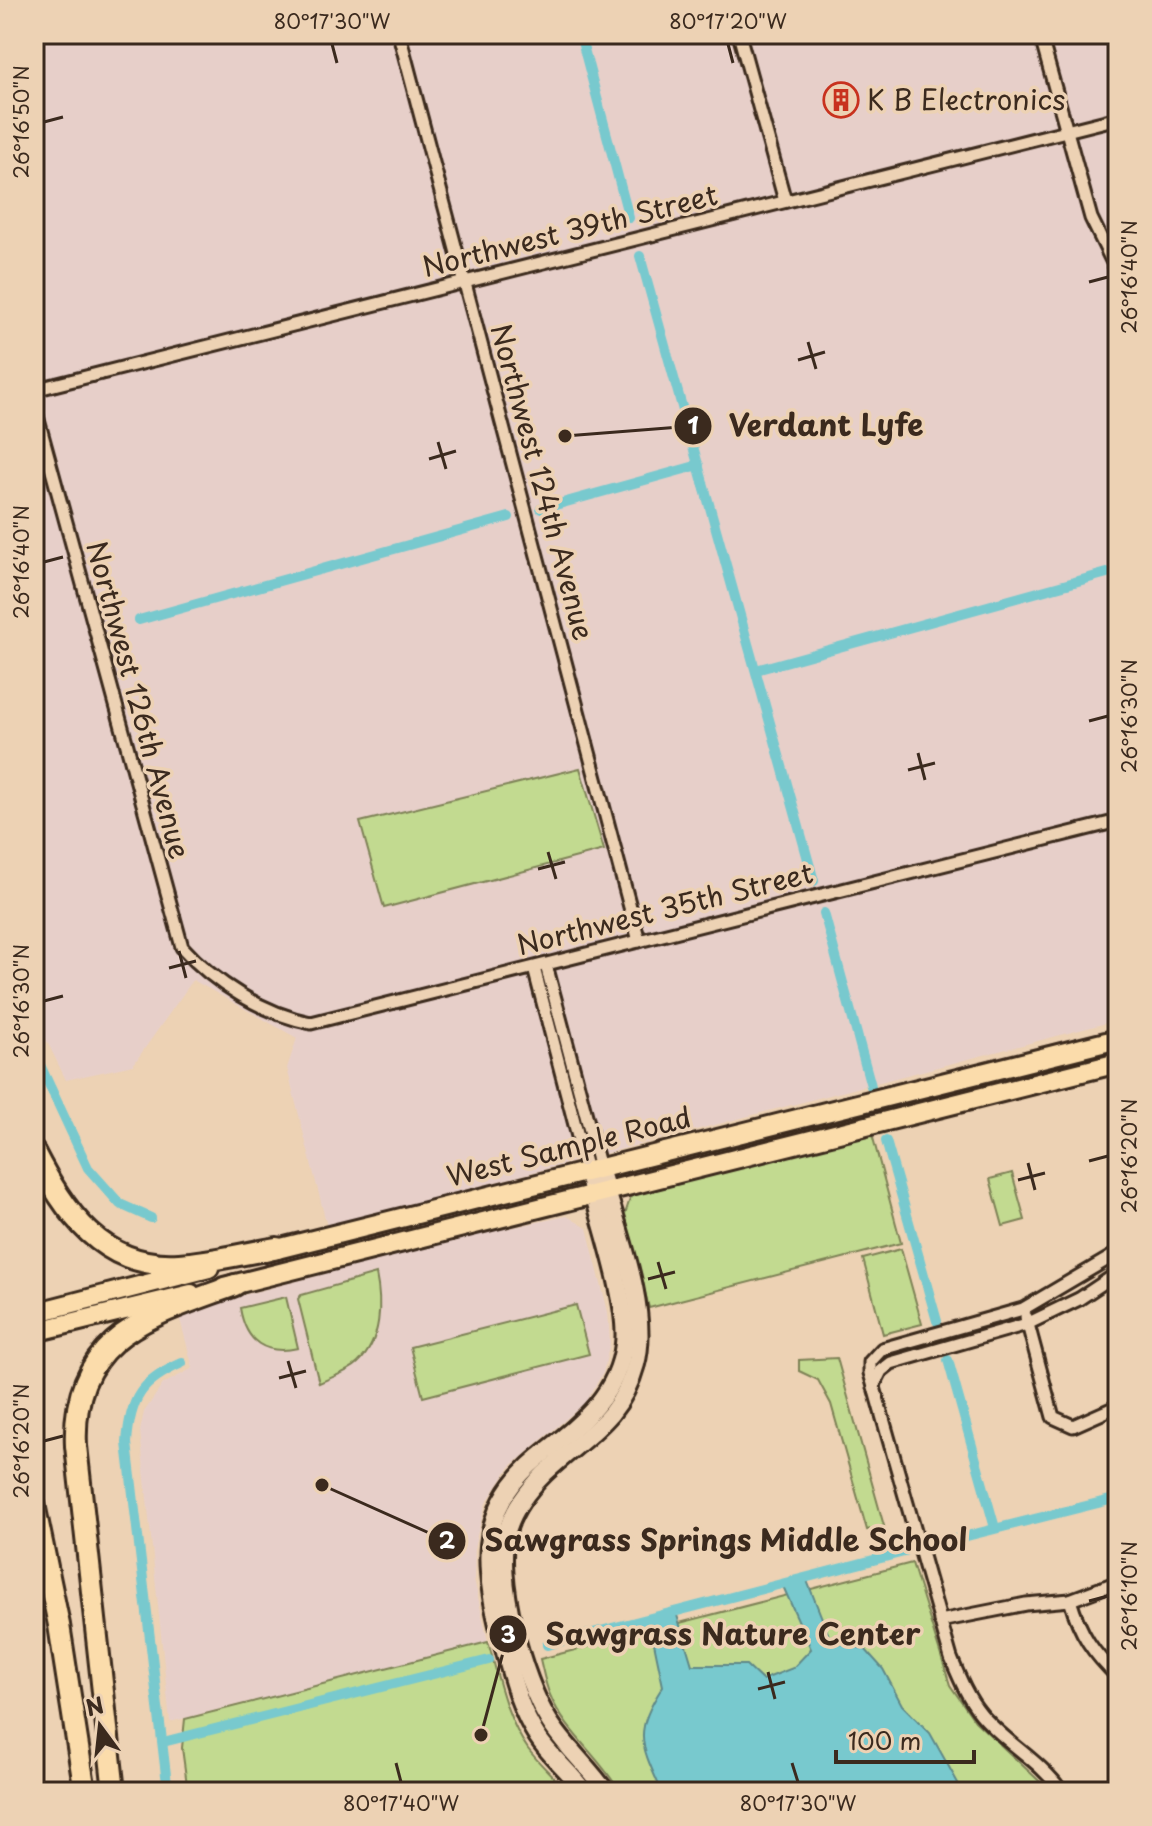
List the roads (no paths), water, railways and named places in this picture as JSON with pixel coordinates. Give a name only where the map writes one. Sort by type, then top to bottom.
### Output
[{"type":"highway","points":[[34,1152],[70,1215],[93,1237],[120,1253],[173,1265],[277,1248]]},
{"type":"highway","points":[[114,1792],[76,1446],[79,1403],[97,1361],[127,1330],[154,1314],[235,1285]]},
{"type":"highway","points":[[34,1504],[59,1625],[85,1792]]},
{"type":"main road","name":"West Sample Road","points":[[34,1313],[277,1248],[1118,1039]]},
{"type":"main road","name":"West Sample Road","points":[[34,1332],[235,1285],[1118,1063]]},
{"type":"street","name":"Northwest 124th Avenue","points":[[399,34],[639,941]]},
{"type":"street","points":[[739,34],[785,201]]},
{"type":"street","points":[[1040,34],[1091,218],[1118,273]]},
{"type":"street","name":"Northwest 39th Street","points":[[34,390],[1118,118]]},
{"type":"street","name":"Northwest 126th Avenue","points":[[34,405],[174,928],[182,947],[194,961],[230,986]]},
{"type":"street","name":"Northwest 35th Street","points":[[230,986],[285,1018],[311,1023],[1118,821]]},
{"type":"street","points":[[540,966],[600,1192],[622,1314],[624,1346],[606,1395],[583,1422],[528,1466],[499,1505],[492,1600],[524,1712],[539,1740],[584,1792]]},
{"type":"street","points":[[1062,1792],[1051,1776],[981,1714],[951,1658],[870,1362],[882,1349],[1023,1309],[1118,1253]]},
{"type":"street","points":[[874,1385],[881,1371],[891,1363],[1027,1324],[1079,1299],[1118,1273]]},
{"type":"street","points":[[1023,1309],[1053,1417],[1062,1424],[1073,1426],[1118,1406]]},
{"type":"street","points":[[496,1544],[541,1706],[550,1723],[606,1792]]},
{"type":"street","points":[[940,1621],[1026,1604],[1070,1600],[1118,1582]]},
{"type":"street","points":[[1070,1600],[1079,1630],[1091,1651],[1118,1677]]},
{"type":"street","points":[[524,1712],[541,1706]]},
{"type":"water","points":[[806,1578],[831,1641],[865,1649],[883,1669],[902,1705],[930,1733],[963,1792],[662,1792],[643,1738],[647,1716],[663,1686],[649,1619],[676,1612],[692,1665],[746,1665],[762,1680],[793,1668],[811,1649],[782,1584]]},
{"type":"waterway","points":[[580,34],[629,218]]},
{"type":"waterway","points":[[640,256],[814,881]]},
{"type":"waterway","points":[[541,509],[699,465]]},
{"type":"waterway","points":[[139,620],[509,517]]},
{"type":"waterway","points":[[756,670],[1118,570]]},
{"type":"waterway","points":[[824,913],[871,1086]]},
{"type":"waterway","points":[[34,1052],[88,1168],[120,1204],[151,1218]]},
{"type":"waterway","points":[[886,1141],[937,1321]]},
{"type":"waterway","points":[[948,1360],[995,1528]]},
{"type":"waterway","points":[[168,1792],[127,1443],[131,1414],[140,1393],[147,1384],[182,1363]]},
{"type":"waterway","points":[[935,1544],[1118,1498]]},
{"type":"waterway","points":[[547,1645],[904,1552]]},
{"type":"waterway","points":[[163,1742],[489,1660]]},
{"type":"place","name":"K B Electronics","points":[[841,100]]},
{"type":"place","name":"Verdant Lyfe","points":[[565,436]]},
{"type":"place","name":"Sawgrass Springs Middle School","points":[[322,1485]]},
{"type":"place","name":"Sawgrass Nature Center","points":[[481,1735]]}]
